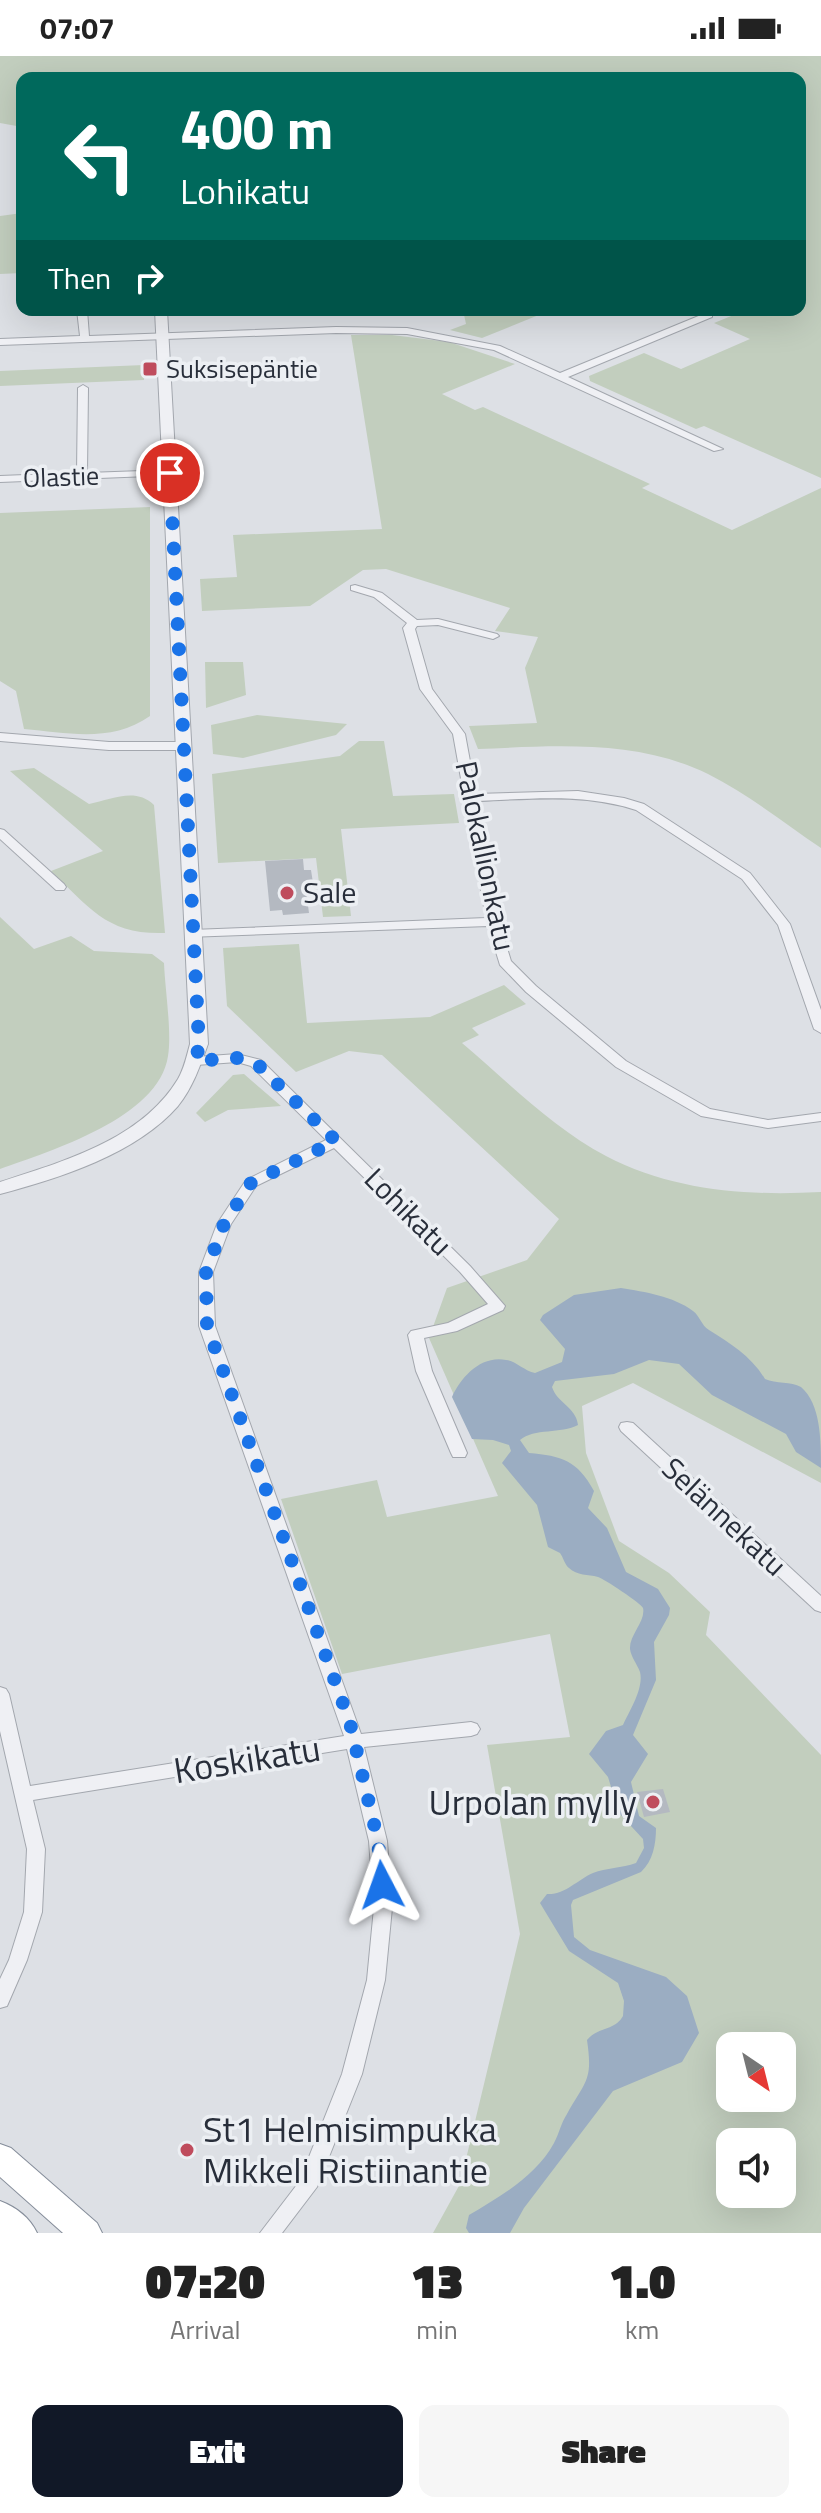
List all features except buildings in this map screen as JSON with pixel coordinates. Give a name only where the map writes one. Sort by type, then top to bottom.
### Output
[{"type":"highway","points":[[0,2158],[86,2233]]},
{"type":"highway","points":[[0,2215],[21,2233]]},
{"type":"street","points":[[83,316],[85,338]]},
{"type":"street","points":[[0,1188],[95,1154],[133,1134],[156,1118],[182,1091],[196,1061],[199,1044],[162,316]]},
{"type":"street","points":[[562,376],[707,316]]},
{"type":"street","points":[[0,342],[336,330],[407,331],[497,348],[718,449]]},
{"type":"street","points":[[82,476],[83,388]]},
{"type":"street","name":"Olastie","points":[[0,479],[170,473]]},
{"type":"street","points":[[355,588],[378,595],[414,623],[438,622],[493,636]]},
{"type":"street","name":"Palokallionkatu","points":[[414,623],[409,628],[426,689],[459,734],[493,922],[505,962],[531,989],[621,1064],[706,1113],[768,1124],[821,1117]]},
{"type":"street","points":[[0,737],[109,746],[184,746]]},
{"type":"street","points":[[472,798],[589,794],[621,800],[640,807],[746,876],[784,924],[821,1029]]},
{"type":"street","points":[[0,833],[60,887]]},
{"type":"street","points":[[192,934],[493,922]]},
{"type":"street","name":"Lohikatu","points":[[196,1061],[237,1058],[256,1063],[465,1269],[498,1306],[452,1327],[416,1335],[424,1371],[459,1453]]},
{"type":"street","points":[[270,2233],[307,2187],[352,2074],[376,1980],[383,1908],[378,1841],[355,1741],[207,1326],[206,1272],[224,1224],[251,1183],[336,1141]]},
{"type":"street","name":"Selännekatu","points":[[627,1427],[821,1606]]},
{"type":"street","points":[[0,1694],[36,1849],[33,1912],[18,1960],[0,2000]]},
{"type":"street","name":"Koskikatu","points":[[24,1794],[355,1741],[471,1729]]},
{"type":"green space","points":[[0,56],[821,56],[821,478],[704,426],[696,429],[590,381],[589,376],[644,353],[681,369],[750,339],[714,323],[731,316],[806,316],[806,72],[16,72],[16,126],[0,123]]},
{"type":"green space","points":[[16,214],[16,273],[0,274],[0,216]]},
{"type":"green space","points":[[464,316],[536,316],[482,338],[450,330],[466,324]]},
{"type":"green space","points":[[351,335],[392,335],[449,342],[515,364],[442,394],[475,410],[483,407],[650,484],[642,488],[732,530],[821,488],[821,848],[737,790],[681,763],[653,755],[595,747],[478,749],[469,726],[537,723],[525,668],[538,637],[495,631],[510,608],[386,569],[363,570],[310,606],[202,611],[200,579],[237,577],[233,535],[382,529]]},
{"type":"green space","points":[[144,365],[144,380],[0,386],[0,371]]},
{"type":"green space","points":[[150,507],[150,716],[120,730],[105,733],[73,734],[24,729],[16,691],[0,681],[0,513]]},
{"type":"green space","points":[[205,662],[243,662],[246,695],[206,708]]},
{"type":"green space","points":[[257,715],[347,724],[336,735],[243,758],[213,754],[211,725]]},
{"type":"green space","points":[[359,741],[384,741],[393,796],[454,794],[459,823],[341,829],[351,916],[323,917],[316,858],[218,863],[212,774],[340,756]]},
{"type":"green space","points":[[34,768],[89,804],[132,795],[154,805],[165,933],[128,929],[101,917],[51,871],[103,851],[10,771]]},
{"type":"green space","points":[[0,917],[34,949],[71,936],[94,951],[152,954],[164,963],[169,1035],[168,1056],[160,1078],[145,1097],[124,1114],[73,1142],[0,1169]]},
{"type":"green space","points":[[299,944],[307,1023],[430,1017],[504,985],[526,1004],[472,1028],[479,1035],[462,1043],[531,1104],[586,1145],[631,1168],[684,1184],[739,1192],[821,1192],[821,1483],[633,1383],[582,1406],[586,1453],[619,1541],[669,1573],[710,1612],[706,1635],[821,1755],[821,2233],[433,2233],[460,2184],[520,1934],[487,1745],[570,1737],[550,1634],[342,1674],[281,1499],[377,1480],[387,1517],[498,1496],[429,1338],[447,1288],[527,1260],[559,1219],[382,1055],[349,1051],[296,1072],[227,1006],[223,948]]},
{"type":"green space","points":[[244,1074],[281,1106],[228,1110],[205,1122],[196,1113],[233,1075]]},
{"type":"water","points":[[621,1288],[658,1295],[685,1306],[695,1313],[706,1328],[747,1357],[765,1379],[801,1387],[808,1394],[816,1413],[821,1468],[796,1452],[786,1434],[712,1395],[679,1364],[649,1360],[614,1374],[555,1381],[552,1387],[554,1392],[574,1414],[578,1425],[533,1434],[520,1440],[529,1453],[560,1458],[581,1472],[594,1491],[588,1508],[607,1528],[626,1572],[658,1589],[670,1608],[654,1642],[656,1680],[633,1735],[648,1754],[631,1782],[639,1816],[656,1828],[653,1852],[641,1872],[573,1900],[571,1905],[574,1937],[590,1950],[666,1977],[687,1996],[699,2033],[682,2062],[613,2091],[524,2208],[510,2233],[469,2233],[466,2228],[469,2215],[517,2184],[546,2155],[586,2080],[589,2064],[587,2040],[620,2021],[623,2016],[624,2001],[618,1983],[569,1951],[540,1903],[547,1894],[565,1890],[593,1873],[636,1863],[644,1848],[643,1839],[619,1813],[608,1777],[589,1754],[606,1731],[623,1725],[636,1699],[641,1678],[630,1644],[642,1618],[643,1608],[598,1577],[572,1571],[560,1553],[548,1547],[537,1505],[502,1463],[511,1451],[509,1445],[472,1439],[452,1397],[466,1375],[488,1361],[510,1361],[535,1373],[562,1362],[565,1349],[540,1320],[543,1315],[574,1295]]},
{"type":"place","name":"Suksisepäntie","points":[[150,369]]},
{"type":"place","name":"Sale","points":[[287,893]]},
{"type":"place","name":"Urpolan mylly","points":[[653,1802]]},
{"type":"place","name":"St1 Helmisimpukka Mikkeli Ristiinantie","points":[[187,2150]]},
{"type":"route","points":[[170,473],[199,1044],[196,1061],[237,1058],[256,1063],[336,1141],[251,1183],[224,1224],[206,1272],[207,1326],[350,1723],[378,1841],[382,1885]]}]
